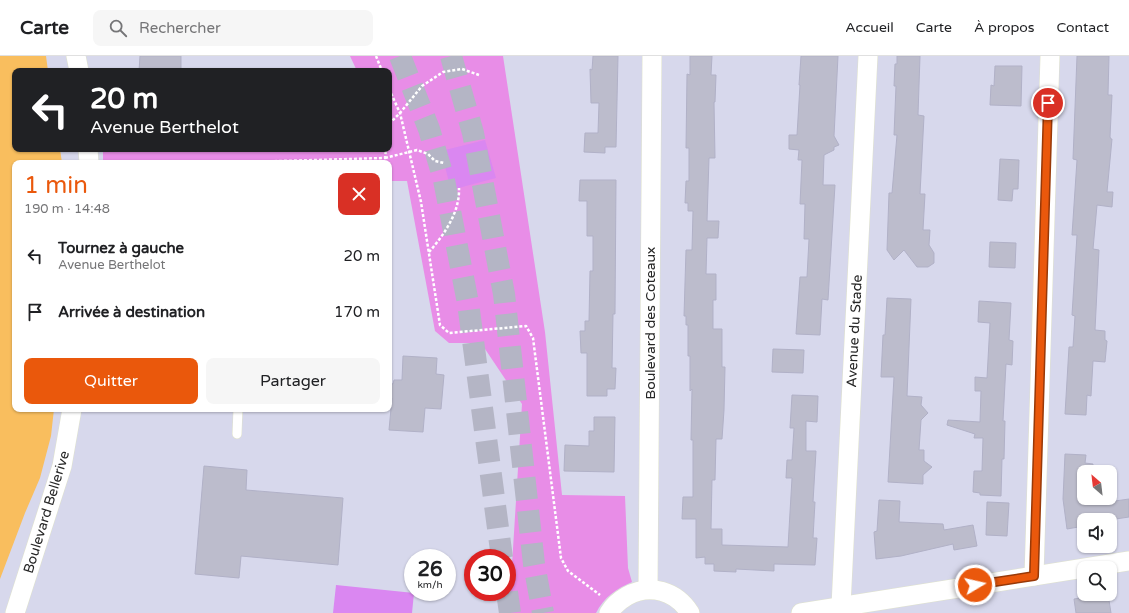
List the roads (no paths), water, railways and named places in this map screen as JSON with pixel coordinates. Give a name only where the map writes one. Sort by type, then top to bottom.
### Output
[{"type":"street","points":[[76,56],[78,68]]},
{"type":"street","name":"Boulevard des Coteaux","points":[[648,590],[652,56]]},
{"type":"street","name":"Avenue du Stade","points":[[841,606],[868,56]]},
{"type":"street","points":[[1034,576],[1050,56]]},
{"type":"street","name":"Boulevard Bellerive","points":[[15,613],[62,466],[71,412]]},
{"type":"street","points":[[802,613],[1129,561]]},
{"type":"street","points":[[610,611],[621,599],[634,592],[648,590],[662,591],[674,597],[685,606],[690,613]]},
{"type":"lane","points":[[237,434],[238,412]]},
{"type":"tunnel","points":[[400,56],[429,129],[444,180],[468,303],[501,549]]},
{"type":"tunnel","points":[[451,56],[473,133],[504,294],[534,564],[543,613]]},
{"type":"tunnel","points":[[508,601],[510,613]]}]
